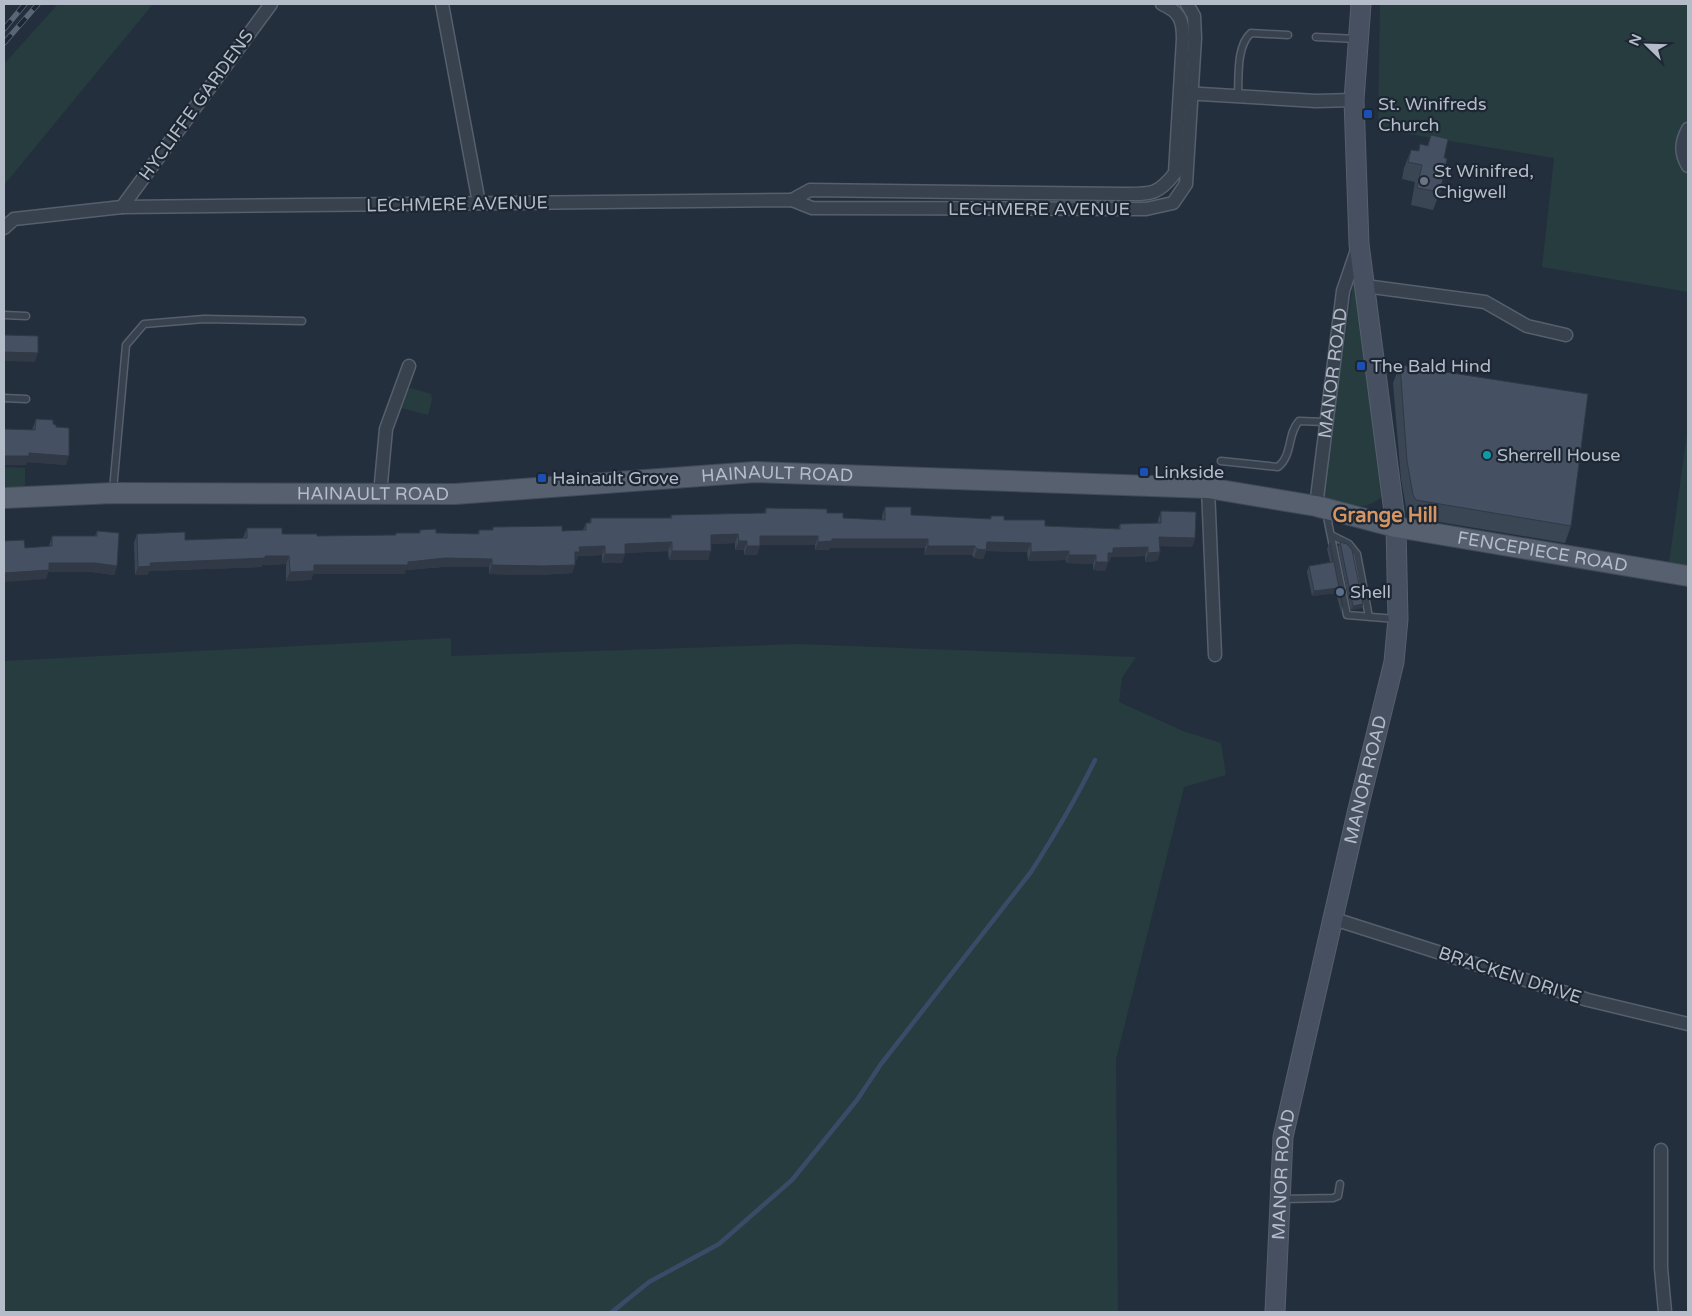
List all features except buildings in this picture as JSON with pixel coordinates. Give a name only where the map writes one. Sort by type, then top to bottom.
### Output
[{"type":"main road","name":"MANOR ROAD","points":[[1275,1312],[1283,1137],[1394,662],[1398,619],[1396,527],[1359,244],[1354,100],[1361,4]]},
{"type":"main road","name":"HAINAULT ROAD","points":[[4,498],[113,493],[455,494],[755,472],[1208,488],[1320,508],[1396,527]]},
{"type":"main road","name":"FENCEPIECE ROAD","points":[[1396,527],[1688,576]]},
{"type":"street","name":"HYCLIFFE GARDENS","points":[[122,207],[271,4]]},
{"type":"street","points":[[442,4],[479,203]]},
{"type":"street","points":[[1162,4],[1176,10],[1183,21],[1186,93]]},
{"type":"street","points":[[1186,93],[1194,16],[1188,4]]},
{"type":"street","name":"LECHMERE AVENUE","points":[[4,228],[14,219],[122,207],[792,200],[812,208],[1146,209],[1173,203],[1186,184],[1186,93]]},
{"type":"street","name":"LECHMERE AVENUE","points":[[792,200],[810,190],[1144,194],[1164,188],[1175,172],[1186,93]]},
{"type":"street","points":[[1186,93],[1316,101],[1354,100]]},
{"type":"street","points":[[1688,130],[1681,141],[1684,159],[1688,166]]},
{"type":"street","points":[[967,192],[968,209]]},
{"type":"street","points":[[1123,194],[1123,210]]},
{"type":"street","name":"MANOR ROAD","points":[[1320,508],[1326,422],[1343,291],[1359,244]]},
{"type":"street","points":[[1365,286],[1485,302],[1527,326],[1566,335]]},
{"type":"street","points":[[380,494],[386,429],[409,366]]},
{"type":"street","points":[[1208,488],[1215,654]]},
{"type":"street","name":"BRACKEN DRIVE","points":[[1334,919],[1588,1000],[1688,1024]]},
{"type":"street","points":[[1661,1150],[1661,1268],[1665,1312]]},
{"type":"lane","points":[[1238,96],[1244,39],[1251,33],[1288,35]]},
{"type":"lane","points":[[1316,37],[1358,39]]},
{"type":"lane","points":[[4,314],[26,316]]},
{"type":"lane","points":[[113,493],[126,345],[144,324],[204,319],[302,321]]},
{"type":"lane","points":[[4,398],[26,399]]},
{"type":"lane","points":[[1221,460],[1278,467],[1286,458],[1298,421],[1326,422]]},
{"type":"lane","points":[[1320,508],[1332,535],[1347,615],[1398,619]]},
{"type":"lane","points":[[1332,535],[1349,544],[1357,554],[1369,617]]},
{"type":"lane","points":[[1280,1199],[1333,1198],[1338,1196],[1340,1184]]},
{"type":"green space","points":[[58,4],[153,4],[4,185],[4,64]]},
{"type":"green space","points":[[1380,4],[1688,4],[1688,292],[1542,267],[1554,158],[1378,129]]},
{"type":"green space","points":[[1355,269],[1383,496],[1369,505],[1354,507],[1322,500]]},
{"type":"green space","points":[[411,388],[431,394],[432,400],[428,415],[402,408],[408,390]]},
{"type":"green space","points":[[1688,427],[1688,566],[1669,563]]},
{"type":"green space","points":[[4,467],[25,468],[25,491],[4,491]]},
{"type":"green space","points":[[451,638],[451,656],[799,644],[1136,657],[1122,678],[1119,702],[1183,731],[1221,743],[1226,775],[1184,787],[1116,1059],[1118,1312],[4,1312],[4,661]]},
{"type":"waterway","points":[[612,1312],[649,1282],[719,1244],[792,1180],[857,1100],[881,1064],[1031,872],[1095,760]]},
{"type":"railway","points":[[4,29],[25,4]]},
{"type":"railway","points":[[4,43],[38,4]]},
{"type":"place","name":"St. Winifreds Church","points":[[1368,114]]},
{"type":"place","name":"St Winifred, Chigwell","points":[[1424,181]]},
{"type":"place","name":"The Bald Hind","points":[[1361,366]]},
{"type":"place","name":"Sherrell House","points":[[1487,455]]},
{"type":"place","name":"Linkside","points":[[1144,472]]},
{"type":"place","name":"Hainault Grove","points":[[542,478]]},
{"type":"place","name":"Shell","points":[[1340,592]]},
{"type":"district","name":"Grange Hill","points":[[1385,516]]}]
